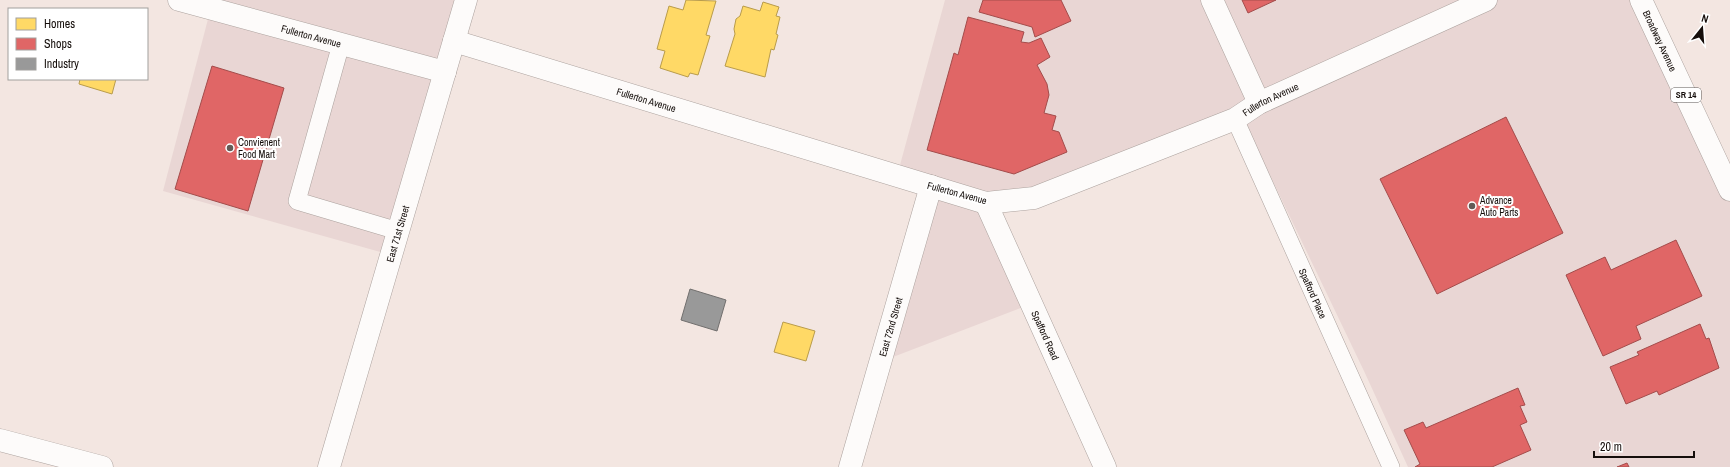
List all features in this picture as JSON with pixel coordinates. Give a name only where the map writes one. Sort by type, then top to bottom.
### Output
[{"type":"street","name":"Fullerton Avenue","points":[[179,0],[445,72]]},
{"type":"street","name":"East 71st Street","points":[[329,467],[466,0]]},
{"type":"street","points":[[1212,0],[1259,103]]},
{"type":"street","name":"Fullerton Avenue","points":[[454,41],[986,203],[1034,198],[1235,119],[1259,103],[1486,0]]},
{"type":"street","name":"Broadway Avenue","points":[[1641,0],[1730,190]]},
{"type":"street","name":"East 72nd Street","points":[[850,467],[931,186]]},
{"type":"street","name":"Spafford Road","points":[[986,203],[1105,467]]},
{"type":"street","points":[[0,440],[102,467]]},
{"type":"lane","points":[[341,44],[297,201],[398,231]]},
{"type":"lane","name":"Spafford Place","points":[[1235,119],[1391,467]]},
{"type":"shaded area","points":[[213,0],[466,0],[391,255],[163,191]]},
{"type":"shaded area","points":[[945,0],[1641,0],[1730,190],[1730,467],[1408,467],[1364,371],[1241,115],[986,203],[1031,304],[880,362],[931,187],[897,176]]},
{"type":"building: Homes","points":[[686,0],[716,1],[706,35],[710,36],[698,75],[690,73],[688,77],[660,68],[665,51],[657,49],[669,6],[683,10]]},
{"type":"building: Homes","points":[[763,2],[779,7],[776,16],[780,17],[776,34],[778,35],[774,50],[771,49],[765,77],[725,66],[735,34],[734,29],[736,19],[740,16],[743,6],[760,11]]},
{"type":"building: Homes","points":[[80,80],[116,80],[112,94],[79,84]]},
{"type":"building: Homes","points":[[783,322],[815,331],[806,361],[774,352]]},
{"type":"building: Shops","points":[[983,0],[1061,0],[1071,21],[1035,37],[1032,27],[979,12]]},
{"type":"building: Shops","points":[[1242,0],[1276,0],[1248,13]]},
{"type":"building: Shops","points":[[968,17],[1024,32],[1021,42],[1029,43],[1041,38],[1050,57],[1037,65],[1047,84],[1049,95],[1044,113],[1056,116],[1052,130],[1059,132],[1067,152],[1014,174],[927,150],[954,53],[958,55]]},
{"type":"building: Shops","points":[[212,66],[284,88],[248,211],[175,189]]},
{"type":"building: Shops","name":"Advance Auto Parts","points":[[1506,117],[1563,233],[1437,294],[1380,179]]},
{"type":"building: Shops","points":[[1676,240],[1702,296],[1636,326],[1641,339],[1603,356],[1566,275],[1605,257],[1611,270]]},
{"type":"building: Shops","points":[[1700,324],[1706,339],[1709,338],[1719,368],[1659,395],[1657,391],[1626,404],[1610,367],[1639,355],[1637,352]]},
{"type":"building: Shops","points":[[1518,388],[1525,405],[1520,406],[1527,422],[1520,425],[1531,450],[1492,467],[1415,467],[1420,464],[1404,430],[1423,422],[1426,428]]},
{"type":"building: Shops","points":[[1627,463],[1629,467],[1617,467]]},
{"type":"building: Industry","points":[[690,289],[726,300],[717,331],[681,320]]},
{"type":"place","name":"Convienent Food Mart","points":[[230,148]]},
{"type":"place","name":"Advance Auto Parts","points":[[1472,206]]}]
